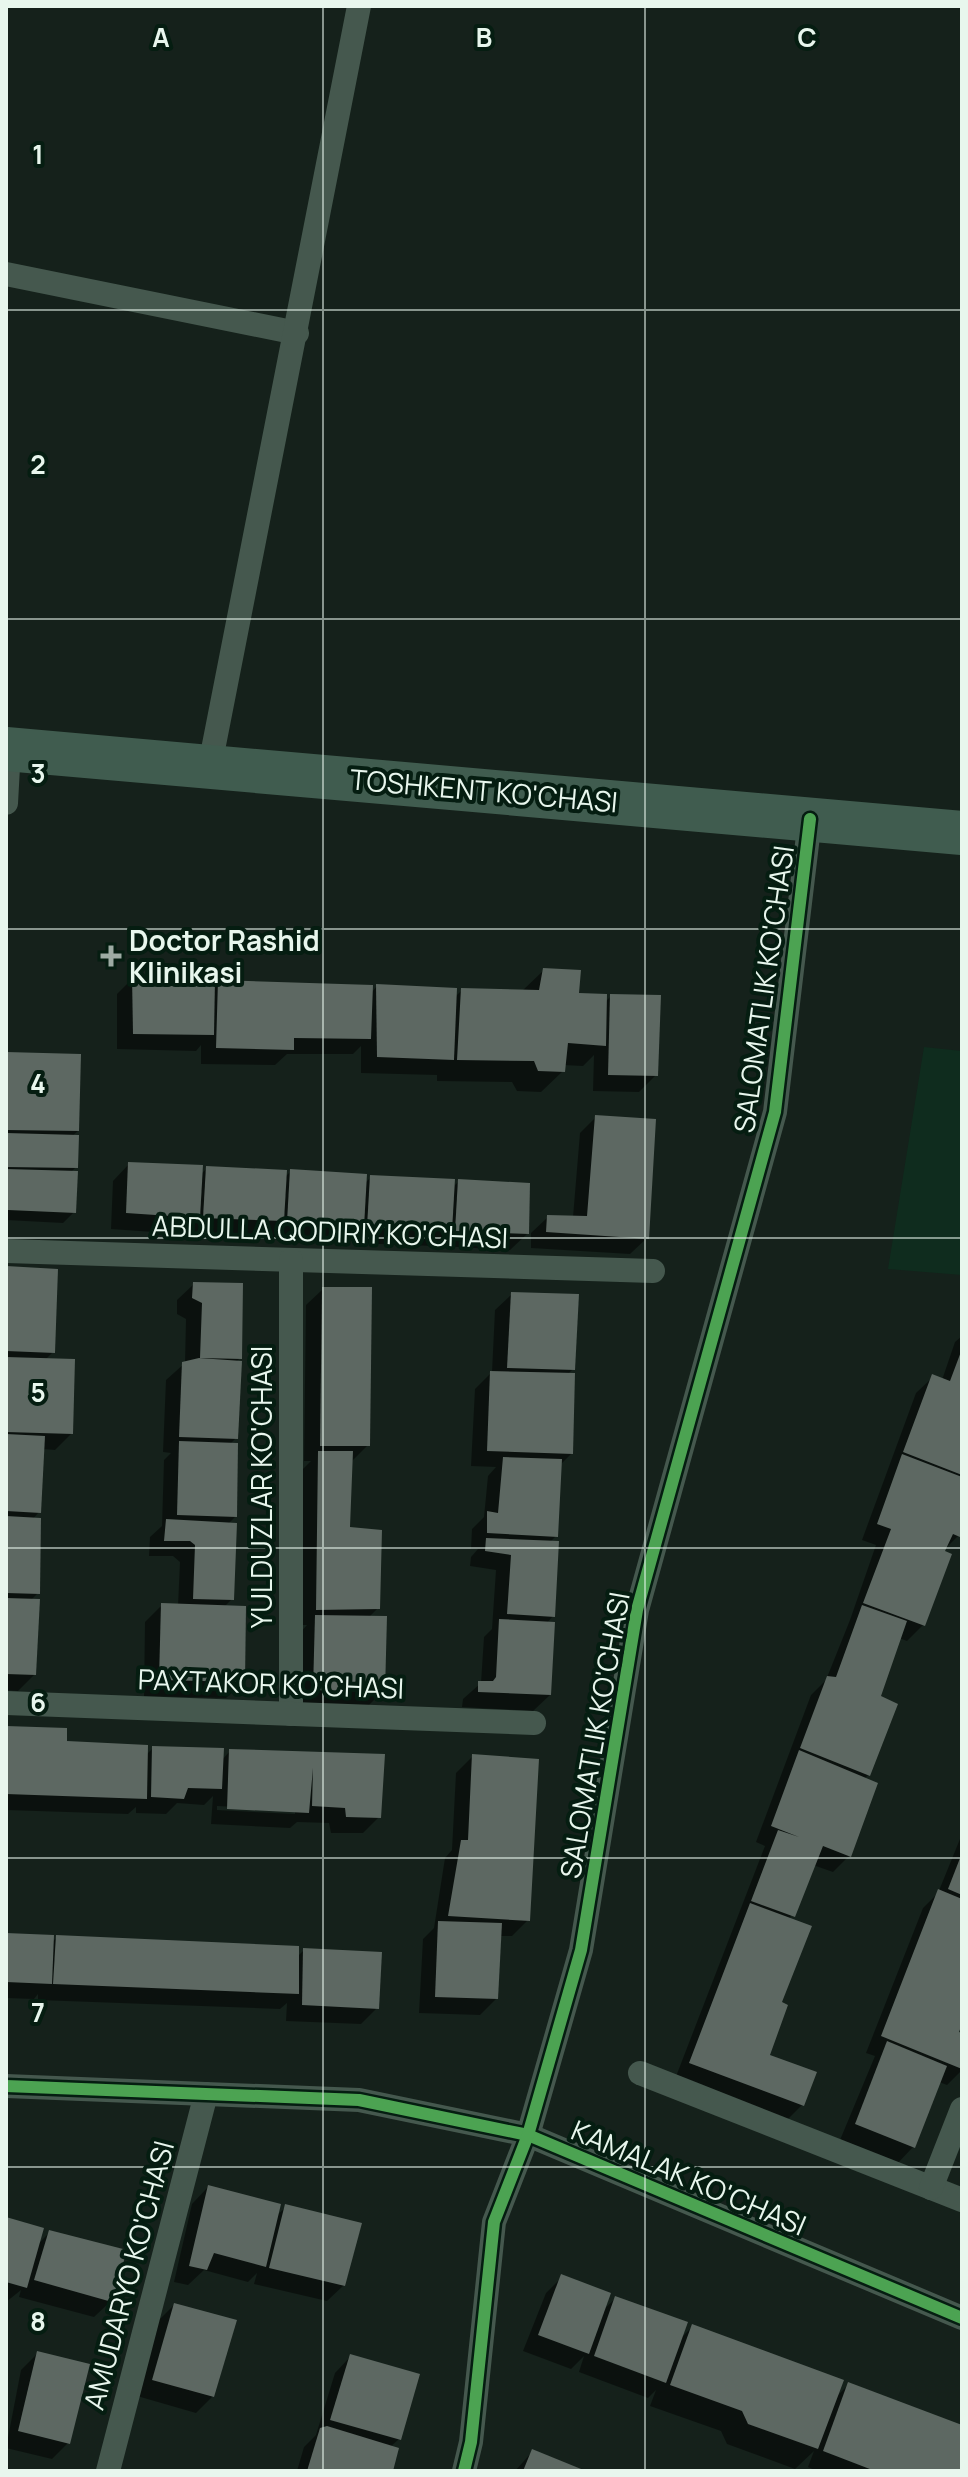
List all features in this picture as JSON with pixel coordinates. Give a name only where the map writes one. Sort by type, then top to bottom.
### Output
[{"type":"highway","name":"TOSHKENT KO'CHASI","points":[[7,749],[962,833]]},
{"type":"street","points":[[210,765],[359,6]]},
{"type":"street","points":[[6,274],[297,333]]},
{"type":"street","points":[[6,803],[7,749]]},
{"type":"street","name":"SALOMATLIK KO'CHASI","points":[[464,2471],[471,2442],[494,2222],[528,2135],[581,1950],[637,1610],[775,1112],[810,819]]},
{"type":"street","name":"ABDULLA QODIRIY KO'CHASI","points":[[6,1251],[653,1271]]},
{"type":"street","name":"YULDUZLAR KO'CHASI","points":[[291,1260],[291,1714]]},
{"type":"street","name":"PAXTAKOR KO'CHASI","points":[[6,1703],[534,1723]]},
{"type":"street","points":[[640,2073],[962,2200]]},
{"type":"street","name":"KAMALAK KO'CHASI","points":[[6,2086],[359,2100],[528,2135],[962,2318]]},
{"type":"street","name":"AMUDARYO KO'CHASI","points":[[108,2471],[206,2094]]},
{"type":"street","points":[[931,2188],[962,2109]]},
{"type":"shaded area","points":[[924,1047],[962,1051],[962,1275],[888,1269]]},
{"type":"building","points":[[543,968],[581,970],[579,993],[607,994],[606,1046],[568,1043],[565,1072],[538,1071],[534,1061],[457,1060],[461,988],[539,990]]},
{"type":"building","points":[[132,976],[215,980],[214,1035],[133,1034]]},
{"type":"building","points":[[218,980],[373,985],[371,1039],[294,1038],[294,1050],[216,1048]]},
{"type":"building","points":[[376,984],[457,988],[454,1060],[377,1057]]},
{"type":"building","points":[[610,994],[661,995],[658,1076],[608,1075]]},
{"type":"building","points":[[6,1052],[81,1054],[79,1131],[6,1130]]},
{"type":"building","points":[[595,1115],[656,1119],[649,1239],[546,1232],[547,1215],[587,1216]]},
{"type":"building","points":[[6,1133],[79,1135],[78,1168],[6,1167]]},
{"type":"building","points":[[128,1162],[203,1165],[200,1218],[126,1213]]},
{"type":"building","points":[[206,1166],[287,1170],[284,1221],[203,1218]]},
{"type":"building","points":[[6,1169],[78,1171],[76,1213],[8,1210]]},
{"type":"building","points":[[290,1169],[367,1174],[364,1227],[287,1222]]},
{"type":"building","points":[[370,1175],[455,1179],[452,1231],[367,1227]]},
{"type":"building","points":[[458,1179],[530,1183],[529,1234],[455,1231]]},
{"type":"building","points":[[6,1266],[58,1269],[55,1353],[6,1351]]},
{"type":"building","points":[[193,1282],[243,1283],[242,1359],[200,1358],[202,1303],[192,1298]]},
{"type":"building","points":[[322,1287],[372,1287],[370,1446],[320,1446]]},
{"type":"building","points":[[511,1292],[579,1294],[575,1370],[507,1368]]},
{"type":"building","points":[[962,1349],[962,1475],[903,1452],[932,1374],[950,1381]]},
{"type":"building","points":[[6,1357],[75,1359],[73,1434],[6,1432]]},
{"type":"building","points":[[199,1358],[242,1361],[238,1439],[179,1437],[182,1362]]},
{"type":"building","points":[[490,1371],[575,1373],[573,1454],[487,1451]]},
{"type":"building","points":[[6,1434],[45,1436],[41,1513],[6,1511]]},
{"type":"building","points":[[179,1441],[238,1443],[237,1517],[177,1515]]},
{"type":"building","points":[[318,1451],[353,1451],[350,1527],[382,1530],[380,1609],[316,1610]]},
{"type":"building","points":[[902,1454],[962,1477],[962,1531],[960,1537],[953,1534],[945,1551],[952,1554],[925,1626],[863,1603],[891,1529],[877,1524]]},
{"type":"building","points":[[503,1457],[562,1459],[558,1537],[487,1533],[487,1511],[498,1513]]},
{"type":"building","points":[[6,1516],[41,1518],[40,1594],[6,1593]]},
{"type":"building","points":[[166,1519],[237,1523],[234,1600],[193,1599],[195,1545],[190,1541],[164,1541]]},
{"type":"building","points":[[486,1538],[559,1541],[555,1617],[507,1614],[511,1555],[485,1551]]},
{"type":"building","points":[[6,1598],[40,1599],[36,1675],[6,1674]]},
{"type":"building","points":[[161,1603],[246,1606],[245,1682],[159,1680]]},
{"type":"building","points":[[862,1605],[907,1621],[881,1696],[898,1704],[870,1776],[800,1748],[827,1676],[836,1677]]},
{"type":"building","points":[[315,1615],[387,1616],[385,1692],[313,1690]]},
{"type":"building","points":[[499,1619],[555,1622],[551,1695],[478,1692],[478,1681],[493,1681],[496,1677]]},
{"type":"building","points":[[6,1726],[67,1728],[67,1741],[148,1745],[147,1799],[6,1794]]},
{"type":"building","points":[[152,1746],[224,1748],[222,1789],[188,1788],[184,1799],[151,1797]]},
{"type":"building","points":[[229,1749],[385,1754],[381,1818],[346,1817],[345,1808],[312,1806],[313,1768],[309,1813],[227,1809]]},
{"type":"building","points":[[799,1750],[878,1783],[851,1857],[823,1846],[795,1917],[751,1901],[778,1830],[799,1837],[771,1826]]},
{"type":"building","points":[[472,1754],[539,1759],[530,1921],[448,1916],[461,1840],[468,1840]]},
{"type":"building","points":[[962,1853],[962,1895],[948,1889]]},
{"type":"building","points":[[938,1889],[962,1899],[962,2024],[959,2032],[962,2033],[962,2069],[881,2036]]},
{"type":"building","points":[[750,1903],[812,1926],[782,2002],[788,2005],[770,2055],[817,2072],[804,2106],[689,2063]]},
{"type":"building","points":[[438,1921],[502,1923],[498,1999],[435,1997]]},
{"type":"building","points":[[6,1933],[54,1935],[52,1984],[6,1982]]},
{"type":"building","points":[[56,1935],[299,1946],[299,1994],[53,1984]]},
{"type":"building","points":[[303,1948],[382,1952],[379,2009],[302,2005]]},
{"type":"building","points":[[887,2041],[947,2066],[915,2148],[855,2124]]},
{"type":"building","points":[[208,2185],[281,2204],[266,2267],[214,2253],[207,2270],[189,2266]]},
{"type":"building","points":[[285,2204],[362,2223],[345,2286],[269,2268]]},
{"type":"building","points":[[6,2217],[44,2228],[27,2288],[6,2282]]},
{"type":"building","points":[[49,2230],[127,2250],[112,2302],[34,2280]]},
{"type":"building","points":[[561,2274],[611,2293],[589,2354],[538,2335]]},
{"type":"building","points":[[615,2296],[688,2322],[666,2383],[594,2356]]},
{"type":"building","points":[[174,2303],[237,2320],[214,2397],[152,2380]]},
{"type":"building","points":[[692,2324],[844,2380],[818,2449],[748,2424],[742,2411],[670,2385]]},
{"type":"building","points":[[37,2351],[90,2364],[70,2444],[18,2431]]},
{"type":"building","points":[[350,2354],[420,2374],[401,2440],[330,2420]]},
{"type":"building","points":[[848,2382],[962,2425],[962,2471],[875,2471],[823,2451]]},
{"type":"building","points":[[327,2426],[399,2448],[393,2471],[307,2471],[320,2428]]},
{"type":"building","points":[[532,2449],[586,2471],[523,2471]]},
{"type":"cycle path","points":[[464,2471],[471,2442],[494,2222],[528,2135],[581,1950],[637,1610],[775,1112],[810,819]]},
{"type":"cycle path","points":[[6,2086],[359,2100],[528,2135],[962,2318]]},
{"type":"place","name":"Doctor Rashid Klinikasi","points":[[111,956]]}]
